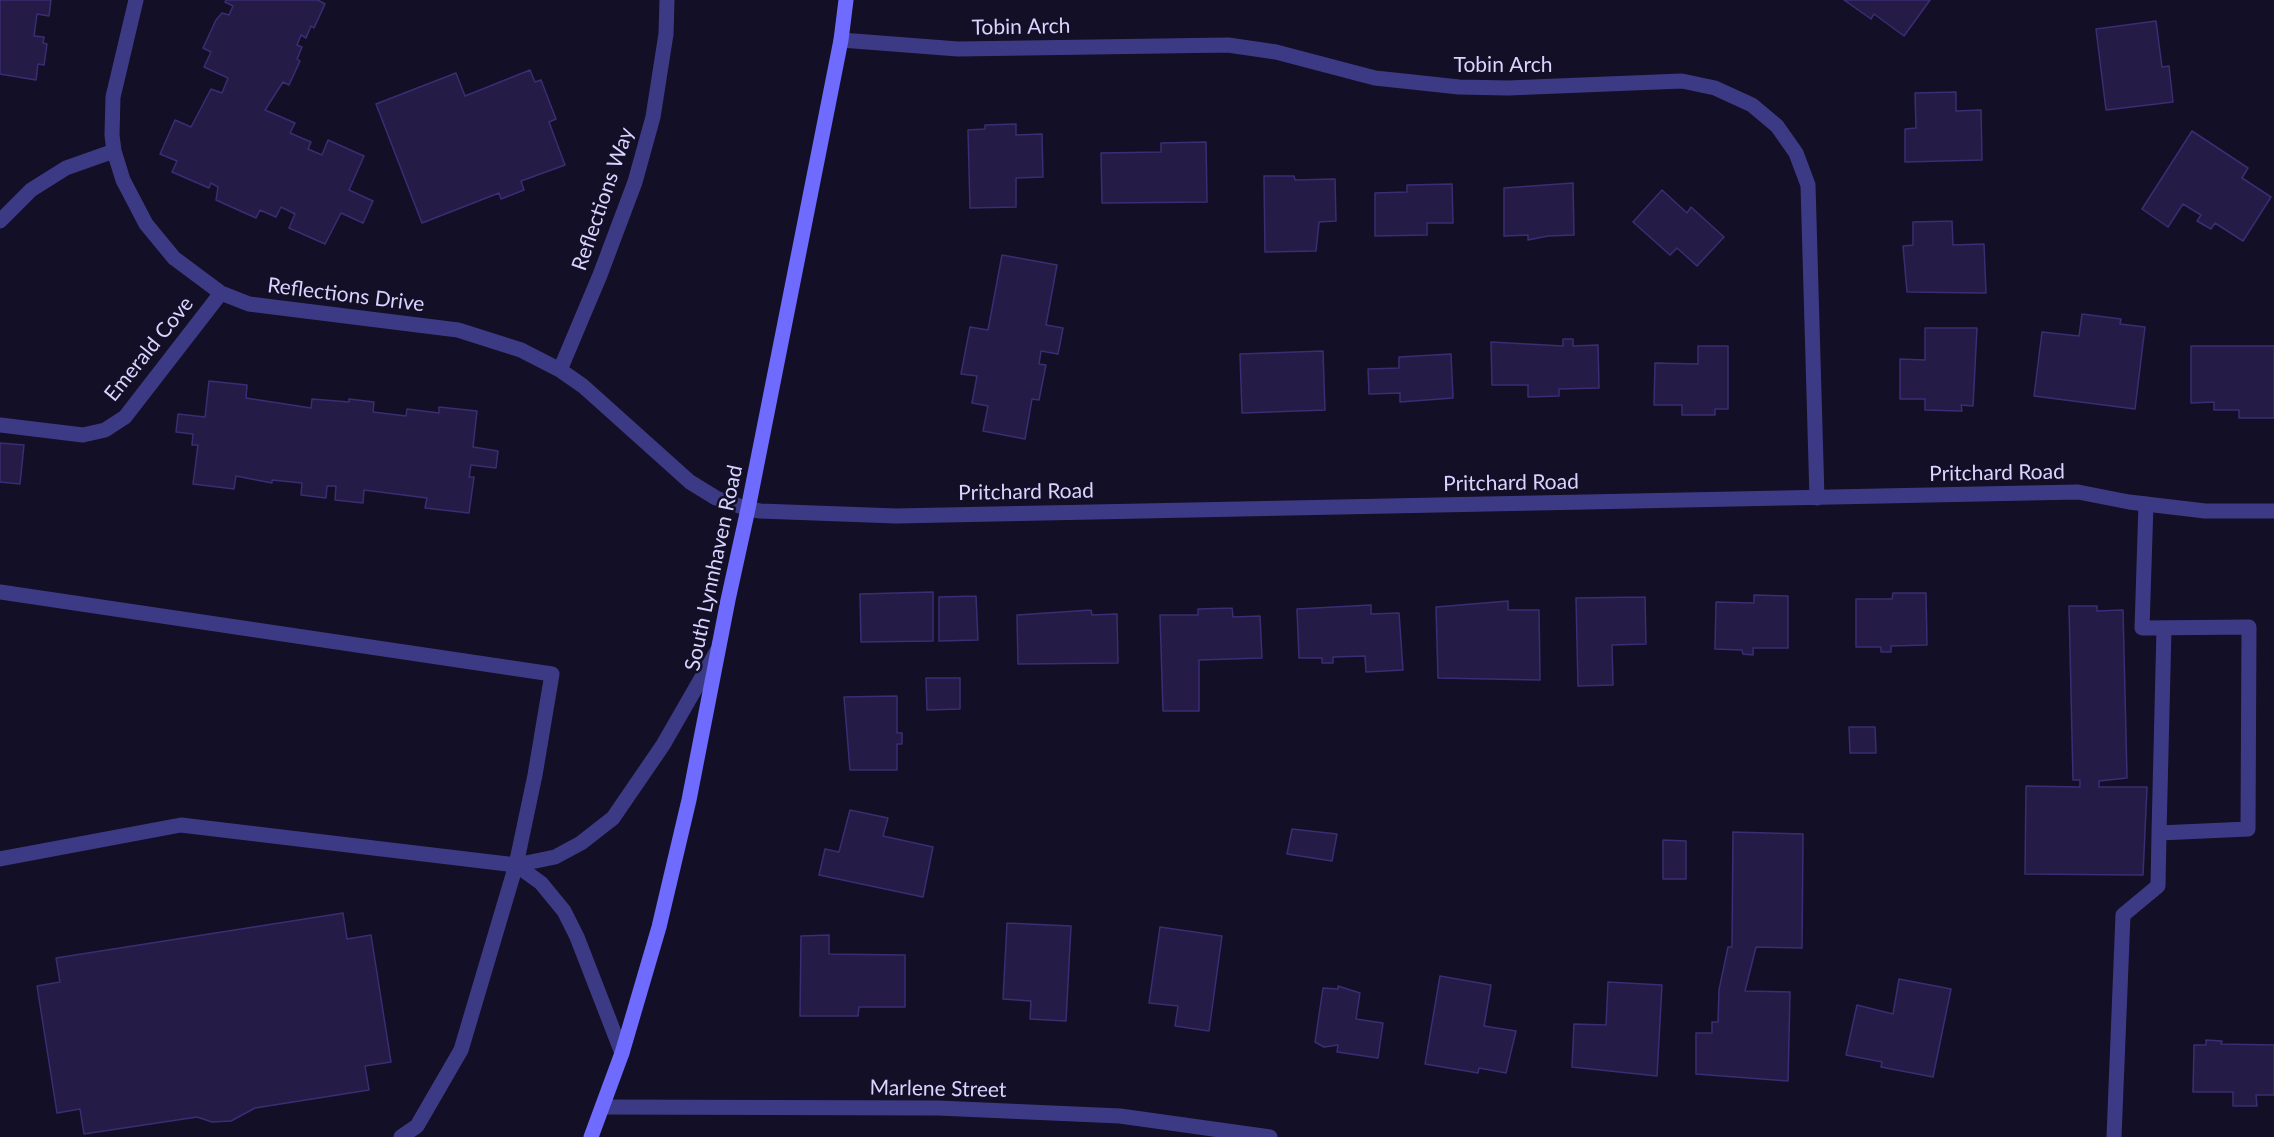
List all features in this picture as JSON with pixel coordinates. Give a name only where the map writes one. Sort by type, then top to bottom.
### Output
[{"type":"street","name":"Reflections Drive","points":[[136,0],[113,97],[114,151],[123,180],[146,224],[174,258],[221,293],[249,304],[458,330],[521,350],[560,370],[583,386],[690,482],[716,498],[748,509]]},
{"type":"street","name":"Reflections Way","points":[[560,370],[600,275],[635,182],[653,117],[666,34],[667,0]]},
{"type":"street","name":"South Lynnhaven Road","points":[[591,1137],[622,1053],[661,918],[689,800],[841,40],[846,0]]},
{"type":"street","name":"Tobin Arch","points":[[841,40],[958,49],[1228,45],[1276,52],[1375,78],[1438,85],[1508,88],[1682,81],[1715,88],[1752,105],[1777,126],[1796,153],[1808,185],[1817,498]]},
{"type":"street","points":[[0,221],[31,190],[66,168],[114,151]]},
{"type":"street","name":"Emerald Cove","points":[[0,425],[82,435],[105,430],[124,417],[221,293]]},
{"type":"street","name":"Pritchard Road","points":[[748,509],[896,516],[2078,492],[2146,504],[2205,511],[2274,511]]},
{"type":"street","points":[[2146,504],[2142,628],[2249,627],[2248,829],[2159,833]]},
{"type":"street","points":[[0,592],[552,674],[535,775],[516,865],[461,1050],[417,1126],[401,1137]]},
{"type":"street","points":[[2114,1137],[2122,915],[2158,885],[2164,628]]},
{"type":"street","points":[[0,859],[181,825],[516,865],[555,857],[580,843],[613,818],[663,745],[719,647]]},
{"type":"street","points":[[516,865],[541,883],[564,911],[577,937],[622,1053]]},
{"type":"street","name":"Marlene Street","points":[[603,1107],[938,1108],[1120,1116],[1270,1137]]},
{"type":"building","points":[[0,0],[51,0],[49,16],[37,14],[34,36],[44,37],[43,43],[47,44],[44,65],[38,64],[36,80],[0,74]]},
{"type":"building","points":[[226,0],[318,0],[325,4],[314,28],[311,26],[306,38],[301,35],[297,45],[302,47],[297,59],[300,61],[289,85],[283,82],[265,110],[295,123],[290,133],[311,142],[308,149],[322,155],[328,140],[364,156],[349,190],[373,201],[363,223],[341,213],[325,244],[289,228],[295,214],[281,207],[276,217],[260,210],[256,218],[216,200],[218,187],[211,183],[209,188],[172,172],[177,161],[160,154],[175,120],[191,127],[211,89],[222,93],[228,78],[204,67],[211,52],[203,48],[216,20],[222,13],[229,15],[233,6],[225,2]]},
{"type":"building","points":[[1844,0],[1930,0],[1904,36],[1874,14],[1871,19]]},
{"type":"building","points":[[2156,21],[2162,67],[2169,66],[2173,102],[2106,110],[2096,29]]},
{"type":"building","points":[[530,70],[535,82],[541,80],[556,119],[549,122],[565,165],[521,181],[524,190],[501,199],[499,193],[422,223],[376,104],[456,73],[465,96]]},
{"type":"building","points":[[1956,92],[1956,111],[1981,110],[1982,160],[1905,162],[1905,129],[1916,128],[1915,93]]},
{"type":"building","points":[[1016,124],[1016,135],[1042,134],[1043,177],[1016,178],[1016,207],[970,208],[968,130],[985,129],[985,125]]},
{"type":"building","points":[[2192,131],[2248,168],[2242,178],[2271,197],[2243,241],[2215,223],[2211,229],[2197,221],[2201,215],[2183,204],[2168,227],[2142,209]]},
{"type":"building","points":[[1206,142],[1207,202],[1102,203],[1101,153],[1161,152],[1161,143]]},
{"type":"building","points":[[1264,176],[1294,176],[1295,180],[1335,179],[1336,221],[1319,222],[1316,251],[1265,252]]},
{"type":"building","points":[[1573,183],[1574,235],[1548,236],[1528,240],[1528,235],[1504,236],[1504,188]]},
{"type":"building","points":[[1452,184],[1453,223],[1427,223],[1427,235],[1375,236],[1375,193],[1407,192],[1407,185]]},
{"type":"building","points":[[1662,190],[1687,213],[1691,207],[1724,237],[1697,266],[1677,248],[1670,255],[1633,222]]},
{"type":"building","points":[[1952,221],[1953,245],[1984,244],[1986,293],[1907,292],[1903,246],[1913,245],[1913,222]]},
{"type":"building","points":[[1002,255],[1057,265],[1046,325],[1063,328],[1058,354],[1041,351],[1039,364],[1046,365],[1039,400],[1032,399],[1025,439],[983,431],[988,406],[972,403],[977,376],[961,374],[970,327],[988,330]]},
{"type":"building","points":[[2082,314],[2121,319],[2120,324],[2145,327],[2135,409],[2034,396],[2042,332],[2079,336]]},
{"type":"building","points":[[1925,328],[1977,328],[1973,406],[1961,405],[1962,411],[1925,410],[1925,399],[1900,399],[1900,359],[1925,360]]},
{"type":"building","points":[[1563,339],[1573,339],[1573,346],[1598,345],[1599,388],[1559,389],[1559,396],[1528,397],[1528,385],[1492,385],[1491,342],[1563,346]]},
{"type":"building","points":[[1698,346],[1728,346],[1728,409],[1715,409],[1715,415],[1682,415],[1682,405],[1654,405],[1655,363],[1698,364]]},
{"type":"building","points":[[2191,346],[2274,346],[2274,418],[2239,418],[2239,410],[2214,410],[2214,402],[2191,403]]},
{"type":"building","points":[[1323,351],[1325,410],[1242,413],[1240,354]]},
{"type":"building","points":[[1451,354],[1453,398],[1400,402],[1400,393],[1369,394],[1368,369],[1399,368],[1399,357]]},
{"type":"building","points":[[209,381],[247,385],[246,398],[311,408],[312,399],[349,402],[349,399],[374,402],[373,412],[406,416],[407,409],[439,413],[439,407],[477,411],[473,447],[498,451],[496,468],[471,465],[469,477],[474,477],[469,513],[425,508],[427,498],[364,490],[363,503],[335,500],[336,486],[327,486],[326,498],[301,495],[302,483],[272,480],[272,483],[236,476],[234,489],[193,484],[198,445],[192,445],[193,434],[176,432],[178,414],[205,417]]},
{"type":"building","points":[[0,443],[24,445],[20,484],[0,482]]},
{"type":"building","points":[[933,592],[933,641],[861,642],[860,594]]},
{"type":"building","points":[[1893,593],[1926,593],[1927,645],[1891,646],[1891,652],[1881,652],[1881,647],[1856,647],[1856,599],[1892,599]]},
{"type":"building","points":[[1754,595],[1788,596],[1788,648],[1753,648],[1753,655],[1743,654],[1742,650],[1715,649],[1716,602],[1754,603]]},
{"type":"building","points":[[976,596],[978,640],[939,641],[939,597]]},
{"type":"building","points":[[1645,597],[1646,644],[1612,645],[1613,685],[1578,686],[1576,598]]},
{"type":"building","points":[[1508,601],[1508,610],[1539,610],[1540,680],[1438,678],[1436,607]]},
{"type":"building","points":[[1371,605],[1371,614],[1399,613],[1403,670],[1366,672],[1365,656],[1333,657],[1333,663],[1322,663],[1322,658],[1299,658],[1297,609]]},
{"type":"building","points":[[2069,606],[2097,606],[2097,611],[2123,610],[2127,778],[2099,781],[2099,787],[2147,787],[2143,875],[2025,874],[2026,786],[2080,787],[2080,780],[2073,780]]},
{"type":"building","points":[[1232,608],[1233,617],[1260,616],[1262,658],[1199,660],[1199,711],[1163,711],[1160,615],[1198,615],[1198,609]]},
{"type":"building","points":[[1091,610],[1092,615],[1117,614],[1118,663],[1018,664],[1017,615]]},
{"type":"building","points":[[926,678],[960,678],[960,709],[927,710]]},
{"type":"building","points":[[897,696],[897,733],[902,733],[902,744],[897,744],[897,770],[850,770],[844,697]]},
{"type":"building","points":[[1849,727],[1875,727],[1876,753],[1850,753]]},
{"type":"building","points":[[850,810],[888,818],[883,836],[933,847],[923,897],[819,875],[825,849],[839,852]]},
{"type":"building","points":[[1292,829],[1337,834],[1332,861],[1287,854]]},
{"type":"building","points":[[1733,832],[1803,834],[1802,948],[1756,947],[1745,991],[1790,992],[1788,1081],[1696,1074],[1696,1033],[1712,1033],[1712,1022],[1718,1022],[1719,990],[1728,947],[1732,947]]},
{"type":"building","points":[[1663,840],[1686,841],[1686,879],[1663,879]]},
{"type":"building","points":[[343,913],[347,939],[371,935],[391,1062],[365,1066],[369,1090],[255,1108],[231,1121],[212,1122],[197,1117],[84,1134],[80,1109],[57,1113],[37,986],[60,982],[56,958]]},
{"type":"building","points":[[1007,923],[1071,926],[1066,1021],[1030,1019],[1031,1001],[1003,999]]},
{"type":"building","points":[[1160,927],[1222,936],[1209,1031],[1175,1026],[1178,1006],[1149,1003]]},
{"type":"building","points":[[829,935],[829,954],[905,955],[905,1007],[859,1007],[858,1016],[800,1016],[801,936]]},
{"type":"building","points":[[1440,976],[1491,985],[1484,1026],[1516,1031],[1506,1073],[1479,1068],[1478,1073],[1425,1064]]},
{"type":"building","points":[[1899,979],[1951,989],[1933,1077],[1881,1067],[1882,1062],[1846,1055],[1857,1005],[1893,1014]]},
{"type":"building","points":[[1608,982],[1662,985],[1657,1076],[1572,1067],[1574,1024],[1606,1025]]},
{"type":"building","points":[[1338,986],[1360,993],[1356,1019],[1383,1023],[1378,1058],[1337,1052],[1338,1045],[1324,1047],[1315,1042],[1323,988],[1338,989]]},
{"type":"building","points":[[2206,1040],[2222,1041],[2221,1044],[2274,1045],[2274,1095],[2256,1095],[2257,1106],[2233,1106],[2233,1092],[2193,1092],[2194,1045],[2206,1045]]}]
